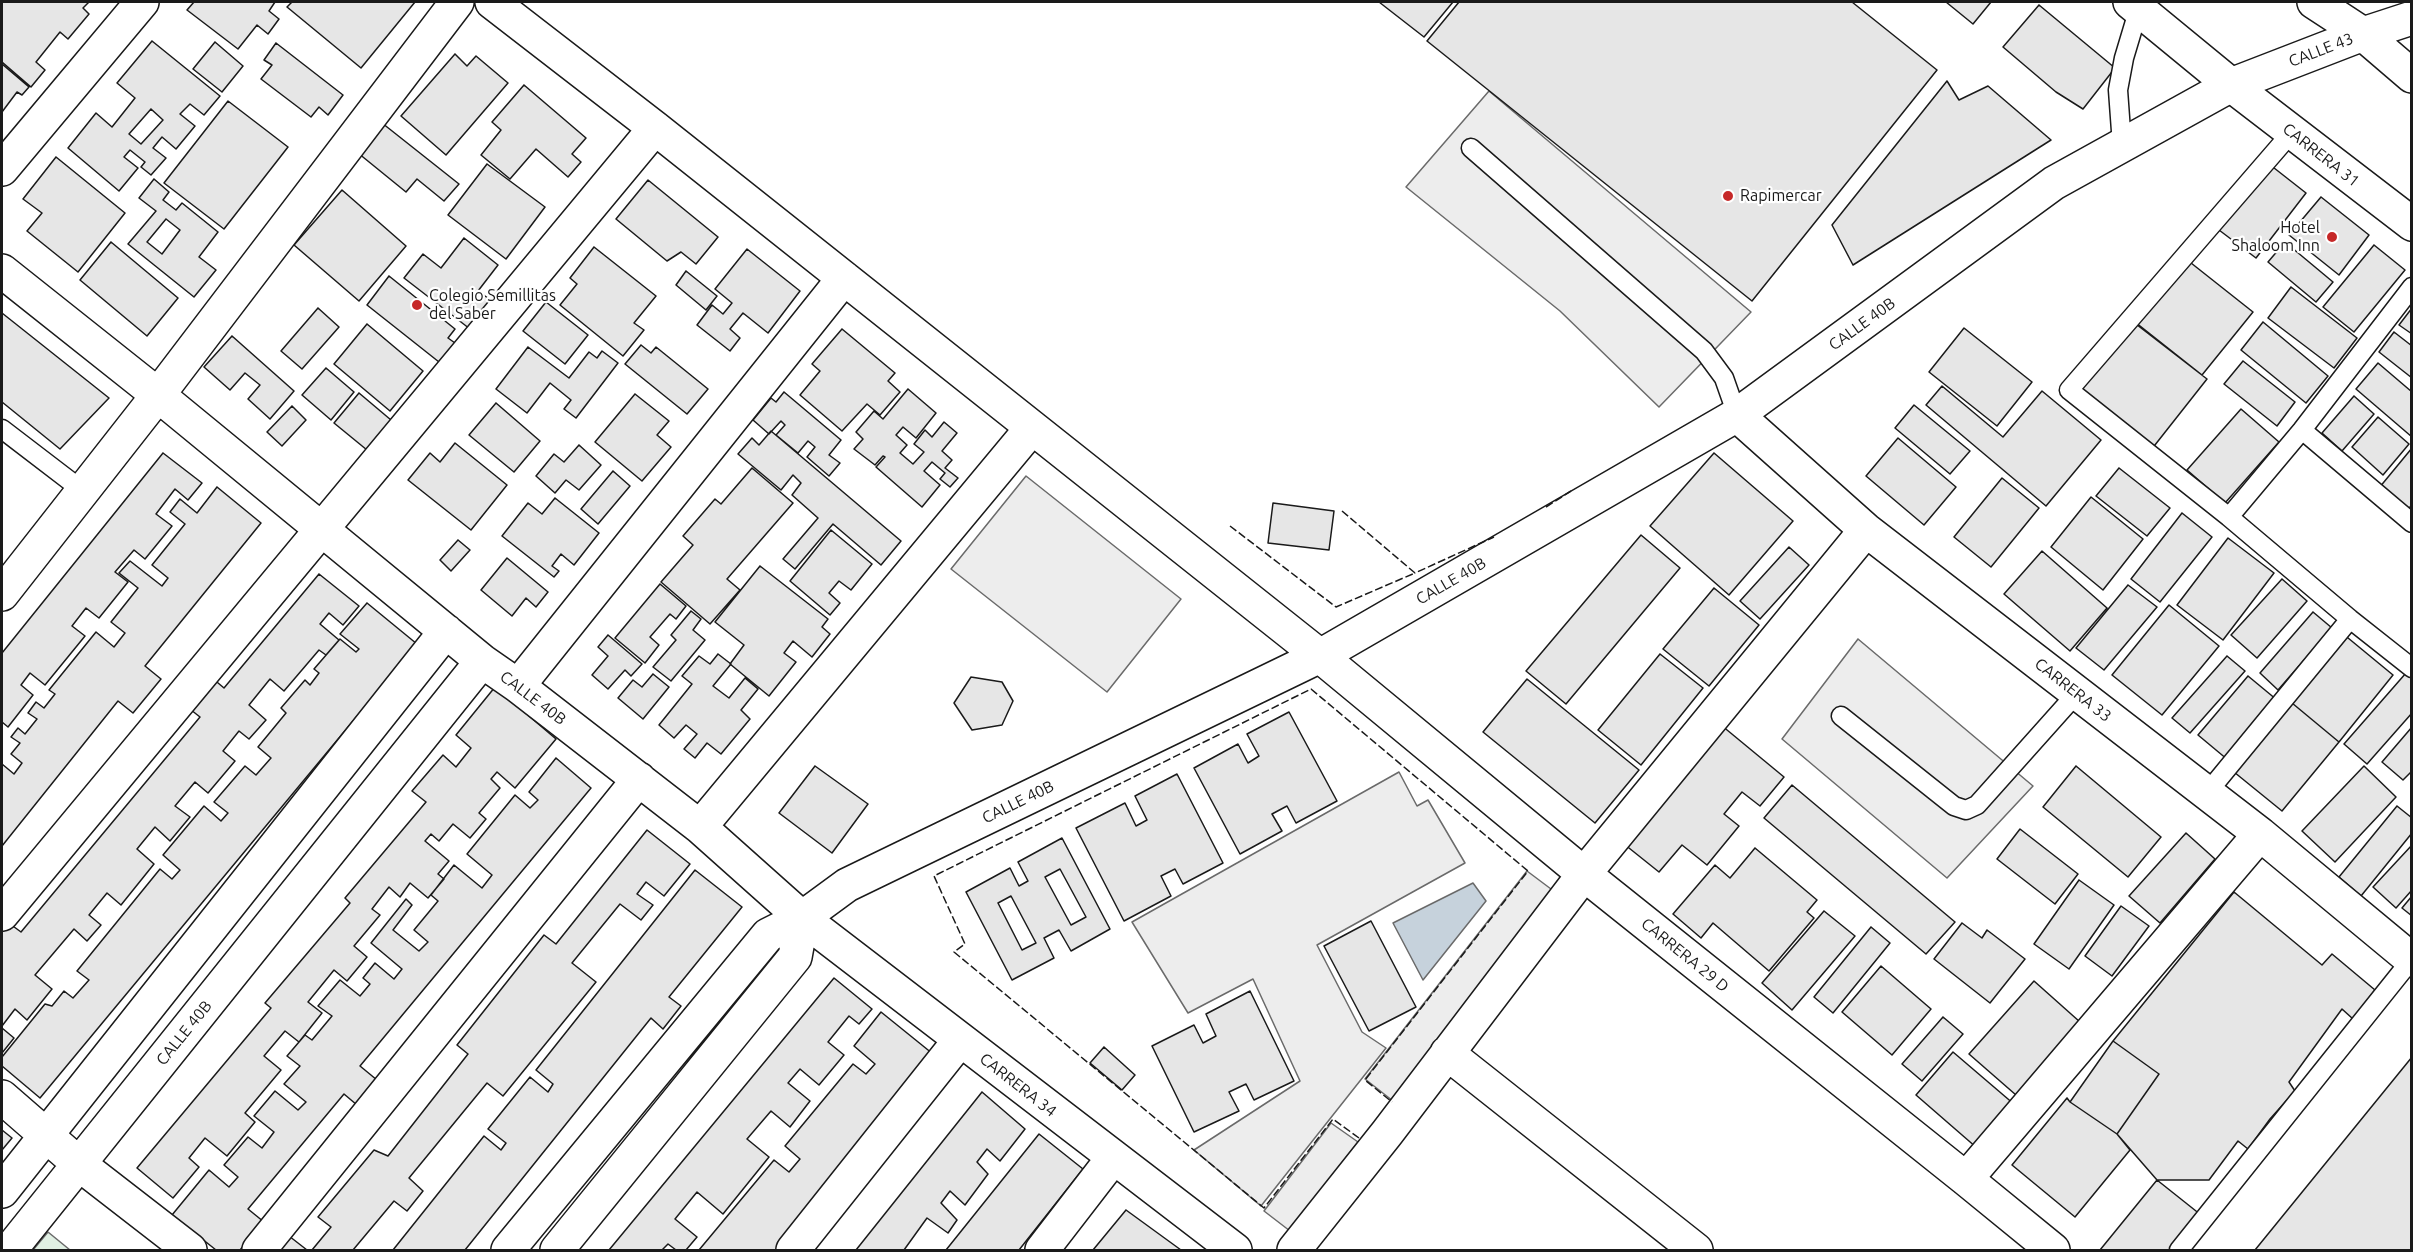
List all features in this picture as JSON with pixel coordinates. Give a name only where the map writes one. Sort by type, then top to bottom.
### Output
[{"type":"street","points":[[2,169],[142,2]]},
{"type":"street","points":[[2,594],[158,395],[457,2]]},
{"type":"street","name":"CARRERA 29 D","points":[[492,2],[655,128],[1031,429],[1320,656],[1584,874],[2053,1251]]},
{"type":"street","points":[[2314,2],[2363,34],[2412,76]]},
{"type":"street","name":"CARRERA 31","points":[[2134,5],[2231,85],[2412,224]]},
{"type":"street","name":"CALLE 43","points":[[2231,85],[2363,34],[2412,18]]},
{"type":"street","name":"CALLE 40B","points":[[10,1251],[482,661],[518,686],[700,827],[802,918],[847,885],[1320,656],[1737,416],[2054,183],[2231,85]]},
{"type":"street","points":[[2,914],[655,128]]},
{"type":"street","points":[[2,271],[158,395],[482,661]]},
{"type":"street","points":[[518,686],[844,278]]},
{"type":"street","name":"CARRERA 33","points":[[1737,416],[1866,530],[2260,834],[2411,960]]},
{"type":"street","points":[[700,827],[1031,429]]},
{"type":"street","points":[[1294,1251],[1584,874],[1866,530]]},
{"type":"street","points":[[2,1191],[446,631]]},
{"type":"street","points":[[259,1251],[639,779]]},
{"type":"street","points":[[1966,1179],[2260,834]]},
{"type":"street","points":[[508,1251],[768,935],[802,918]]},
{"type":"street","points":[[557,1251],[795,957],[802,918]]},
{"type":"street","name":"CARRERA 34","points":[[802,918],[1234,1251]]},
{"type":"street","points":[[793,1251],[960,1040]]},
{"type":"street","points":[[1447,1053],[1696,1251]]},
{"type":"street","points":[[2,1097],[79,1164],[190,1251]]},
{"type":"street","points":[[1042,1251],[1113,1158]]},
{"type":"lane","points":[[2122,145],[2118,90],[2134,5]]},
{"type":"lane","points":[[2292,132],[2069,390],[2229,517],[2412,668]]},
{"type":"lane","points":[[1471,148],[1704,351],[1724,378],[1737,416]]},
{"type":"lane","points":[[2229,517],[2302,430],[2412,287]]},
{"type":"lane","points":[[2,429],[83,490]]},
{"type":"lane","points":[[2302,430],[2412,523]]},
{"type":"lane","points":[[2207,793],[2350,619]]},
{"type":"lane","points":[[1841,716],[1954,806],[1966,810],[1977,805],[2077,693]]},
{"type":"lane","points":[[2179,1251],[2411,960]]},
{"type":"green space","points":[[48,1232],[70,1250],[33,1250]]},
{"type":"shaded area","points":[[1489,91],[1751,312],[1659,407],[1560,311],[1406,187]]},
{"type":"shaded area","points":[[1026,476],[1181,599],[1107,692],[951,569]]},
{"type":"shaded area","points":[[1858,639],[2033,786],[1947,878],[1782,739]]},
{"type":"shaded area","points":[[1399,772],[1417,806],[1428,800],[1465,863],[1317,945],[1362,1032],[1386,1048],[1261,1206],[1194,1150],[1300,1081],[1253,979],[1188,1013],[1132,922]]},
{"type":"shaded area","points":[[1527,871],[1555,892],[1393,1101],[1365,1079]]},
{"type":"shaded area","points":[[1473,883],[1486,901],[1423,980],[1393,923]]},
{"type":"shaded area","points":[[1331,1123],[1358,1142],[1290,1231],[1264,1211]]},
{"type":"building","points":[[2,2],[89,2],[83,8],[89,14],[68,39],[60,32],[36,62],[45,70],[31,87],[2,62]]},
{"type":"building","points":[[194,2],[275,2],[269,11],[279,19],[268,34],[257,25],[238,49],[187,10]]},
{"type":"building","points":[[292,2],[415,2],[361,68],[287,7]]},
{"type":"building","points":[[1379,2],[1453,2],[1424,37]]},
{"type":"building","name":"Rapimercar","points":[[1459,2],[1852,2],[1937,70],[1752,301],[1427,41]]},
{"type":"building","points":[[1946,2],[1991,2],[1973,24]]},
{"type":"building","points":[[2039,5],[2115,68],[2083,109],[2056,92],[2003,47]]},
{"type":"building","points":[[152,41],[220,96],[204,115],[190,104],[180,114],[195,126],[176,149],[162,137],[153,148],[166,158],[151,175],[141,167],[145,162],[130,150],[124,157],[138,168],[119,191],[68,148],[96,113],[112,127],[135,98],[117,83]],"holes":[[[151,109],[163,120],[141,144],[129,134]]]},
{"type":"building","points":[[215,42],[243,66],[222,92],[193,69]]},
{"type":"building","points":[[276,43],[343,95],[328,115],[319,107],[311,117],[261,79],[272,65],[264,60]]},
{"type":"building","points":[[455,54],[467,66],[476,56],[508,83],[446,155],[401,116]]},
{"type":"building","points":[[2,64],[29,87],[22,95],[17,92],[2,112]]},
{"type":"building","points":[[1947,81],[1959,100],[1988,86],[2051,140],[1853,265],[1832,225]]},
{"type":"building","points":[[524,85],[586,138],[572,154],[581,162],[568,177],[536,149],[510,179],[481,155],[501,130],[492,122]]},
{"type":"building","points":[[228,101],[288,147],[224,229],[164,183]]},
{"type":"building","points":[[382,123],[459,184],[444,201],[417,179],[406,192],[358,153]]},
{"type":"building","points":[[56,157],[125,213],[78,272],[27,231],[42,213],[23,199]]},
{"type":"building","points":[[487,164],[545,207],[506,259],[448,215]]},
{"type":"building","points":[[2269,164],[2306,193],[2256,258],[2219,230]]},
{"type":"building","points":[[154,179],[169,192],[163,200],[176,210],[182,203],[218,232],[199,257],[216,270],[194,297],[128,244],[156,211],[139,198]],"holes":[[[166,219],[180,230],[162,254],[147,242]]]},
{"type":"building","points":[[648,180],[718,237],[696,264],[681,252],[667,261],[616,219]]},
{"type":"building","points":[[342,190],[406,246],[359,301],[294,245]]},
{"type":"building","points":[[2321,197],[2369,235],[2339,275],[2289,235]]},
{"type":"building","points":[[464,238],[498,265],[478,291],[492,301],[470,329],[404,278],[423,254],[441,268]]},
{"type":"building","points":[[111,242],[178,298],[147,336],[80,280]]},
{"type":"building","points":[[2285,242],[2333,282],[2316,302],[2268,262]]},
{"type":"building","points":[[2374,245],[2405,270],[2354,332],[2323,307]]},
{"type":"building","points":[[594,247],[656,296],[634,323],[644,330],[623,356],[560,305],[577,284],[570,278]]},
{"type":"building","points":[[747,249],[800,291],[768,333],[743,313],[730,329],[740,338],[730,351],[697,325],[712,305],[723,314],[732,303],[715,289]]},
{"type":"building","points":[[2186,259],[2253,312],[2202,375],[2135,322]]},
{"type":"building","points":[[686,271],[717,296],[706,310],[676,285]]},
{"type":"building","points":[[389,276],[455,329],[448,338],[455,343],[439,362],[367,305]]},
{"type":"building","points":[[2291,287],[2357,338],[2334,368],[2268,318]]},
{"type":"building","points":[[546,302],[588,335],[565,364],[523,331]]},
{"type":"building","points":[[318,308],[339,327],[302,369],[281,351]]},
{"type":"building","points":[[2412,308],[2412,334],[2399,325]]},
{"type":"building","points":[[2,313],[109,398],[60,449],[2,402]]},
{"type":"building","points":[[2132,321],[2207,379],[2151,450],[2076,392]]},
{"type":"building","points":[[2263,322],[2328,376],[2306,403],[2241,350]]},
{"type":"building","points":[[367,324],[423,371],[390,411],[334,364]]},
{"type":"building","points":[[1964,328],[2032,382],[1997,426],[1929,372]]},
{"type":"building","points":[[842,329],[895,373],[888,381],[900,392],[880,415],[867,404],[842,431],[800,395],[820,371],[812,364]]},
{"type":"building","points":[[2394,332],[2412,346],[2412,378],[2379,352]]},
{"type":"building","points":[[232,336],[294,391],[270,419],[248,399],[260,385],[245,373],[230,390],[204,367]]},
{"type":"building","points":[[641,345],[651,353],[656,347],[708,389],[687,414],[625,364]]},
{"type":"building","points":[[528,347],[569,378],[589,352],[597,358],[602,351],[618,363],[576,418],[564,409],[571,400],[550,383],[527,413],[496,389]]},
{"type":"building","points":[[2243,361],[2295,402],[2277,426],[2224,384]]},
{"type":"building","points":[[2378,363],[2412,392],[2412,437],[2356,389]]},
{"type":"building","points":[[326,368],[354,392],[331,420],[302,395]]},
{"type":"building","points":[[1942,386],[2003,437],[2042,391],[2101,440],[2046,506],[1926,405]]},
{"type":"building","points":[[908,389],[936,413],[916,438],[903,427],[896,435],[907,445],[900,453],[913,464],[924,452],[914,444],[925,430],[932,437],[944,422],[957,433],[942,451],[952,460],[945,468],[958,478],[950,487],[940,479],[945,473],[932,462],[924,471],[940,485],[922,507],[876,467],[885,457],[883,456],[875,465],[854,449],[863,439],[856,432],[874,411],[883,419]]},
{"type":"building","points":[[784,392],[841,440],[829,455],[840,463],[829,476],[807,457],[815,447],[808,441],[798,453],[776,435],[785,425],[781,421],[769,434],[753,420],[771,398],[776,402]]},
{"type":"building","points":[[359,393],[391,420],[367,450],[334,423]]},
{"type":"building","points":[[635,394],[669,421],[657,435],[671,447],[642,481],[595,442]]},
{"type":"building","points":[[2354,396],[2374,414],[2342,451],[2322,433]]},
{"type":"building","points":[[496,403],[540,441],[514,472],[469,435]]},
{"type":"building","points":[[1914,405],[1970,451],[1950,474],[1895,428]]},
{"type":"building","points":[[292,406],[306,420],[282,446],[267,432]]},
{"type":"building","points":[[2241,409],[2279,442],[2225,503],[2187,470]]},
{"type":"building","points":[[2378,417],[2409,444],[2383,475],[2352,447]]},
{"type":"building","points":[[771,431],[901,541],[881,565],[833,524],[795,569],[783,559],[818,518],[792,495],[801,483],[793,475],[781,490],[738,454],[752,438],[759,445]]},
{"type":"building","points":[[1898,438],[1956,487],[1924,525],[1866,476]]},
{"type":"building","points":[[455,443],[507,485],[471,530],[408,480],[430,453],[440,462]]},
{"type":"building","points":[[579,445],[601,465],[579,490],[566,480],[555,493],[536,476],[554,454],[564,462]]},
{"type":"building","points":[[2412,448],[2412,505],[2406,511],[2379,488]]},
{"type":"building","points":[[163,453],[202,483],[188,500],[175,489],[156,514],[172,526],[145,559],[134,550],[115,572],[128,582],[99,618],[86,608],[72,626],[85,636],[45,685],[30,673],[21,685],[33,695],[8,727],[2,722],[2,653]]},
{"type":"building","points":[[1714,453],[1793,521],[1729,595],[1650,526]]},
{"type":"building","points":[[752,468],[793,503],[727,579],[740,590],[710,624],[661,582],[693,545],[683,536],[715,499],[721,504]]},
{"type":"building","points":[[2119,468],[2170,508],[2147,536],[2096,496]]},
{"type":"building","points":[[613,471],[630,486],[598,524],[581,509]]},
{"type":"building","points":[[2002,478],[2039,508],[1991,567],[1954,537]]},
{"type":"building","points":[[217,487],[261,523],[145,666],[161,679],[133,713],[118,701],[2,846],[2,764],[14,774],[22,763],[11,754],[20,743],[11,737],[18,728],[25,734],[37,719],[28,713],[36,702],[44,708],[55,694],[49,690],[96,632],[114,647],[125,633],[111,622],[138,588],[119,573],[130,561],[162,586],[168,578],[152,565],[185,524],[170,512],[180,499],[197,513]]},
{"type":"building","points":[[2091,497],[2143,539],[2103,590],[2051,547]]},
{"type":"building","points":[[555,498],[599,533],[574,565],[561,554],[552,566],[559,571],[554,577],[502,536],[528,503],[542,514]]},
{"type":"building","points":[[1273,503],[1334,511],[1329,550],[1268,543]]},
{"type":"building","points":[[2182,513],[2212,537],[2160,602],[2131,579]]},
{"type":"building","points":[[831,530],[872,564],[851,590],[839,581],[829,593],[840,603],[830,615],[790,581]]},
{"type":"building","points":[[1641,535],[1680,568],[1566,704],[1526,671]]},
{"type":"building","points":[[2228,538],[2274,573],[2223,640],[2177,605]]},
{"type":"building","points":[[458,540],[470,550],[451,571],[440,560]]},
{"type":"building","points":[[1789,547],[1809,565],[1760,619],[1740,601]]},
{"type":"building","points":[[2042,551],[2107,608],[2070,651],[2004,594]]},
{"type":"building","points":[[507,558],[548,592],[536,607],[526,598],[512,616],[481,590]]},
{"type":"building","points":[[760,566],[828,619],[822,627],[830,634],[812,657],[793,641],[784,653],[796,662],[769,696],[730,664],[744,645],[715,622]]},
{"type":"building","points":[[319,574],[359,606],[343,625],[329,613],[320,624],[339,640],[326,655],[319,650],[284,691],[270,679],[249,705],[266,720],[249,739],[239,731],[223,751],[235,761],[208,793],[195,782],[175,806],[190,817],[170,841],[155,827],[137,849],[154,864],[121,905],[107,893],[89,915],[101,925],[87,941],[74,929],[35,975],[52,989],[27,1020],[15,1009],[2,1026],[2,918],[21,932],[200,717],[186,706],[211,677],[224,688]]},
{"type":"building","points":[[2282,579],[2307,601],[2257,658],[2231,635]]},
{"type":"building","points":[[660,584],[686,606],[676,619],[670,614],[650,637],[659,645],[645,663],[615,638]]},
{"type":"building","points":[[2128,585],[2157,607],[2104,670],[2076,648]]},
{"type":"building","points":[[1714,588],[1759,625],[1709,686],[1663,649]]},
{"type":"building","points":[[367,603],[417,644],[40,1098],[2,1066],[2,1057],[45,1004],[52,1006],[64,991],[73,998],[89,980],[77,971],[160,869],[172,879],[180,870],[163,855],[204,806],[221,821],[228,813],[214,802],[245,766],[256,775],[271,758],[258,747],[286,713],[281,708],[305,680],[310,685],[319,673],[314,669],[340,639],[356,652],[359,649],[340,634]]},
{"type":"building","points":[[2169,605],[2219,646],[2162,715],[2112,675]]},
{"type":"building","points":[[691,611],[701,619],[693,630],[705,640],[671,681],[653,667],[676,640],[671,635]]},
{"type":"building","points":[[2313,612],[2332,628],[2278,690],[2260,673]]},
{"type":"building","points":[[2342,633],[2393,675],[2339,742],[2292,703]]},
{"type":"building","points":[[608,635],[642,664],[631,676],[625,670],[608,689],[592,675],[608,656],[598,647]]},
{"type":"building","points":[[718,654],[731,664],[713,686],[729,698],[745,678],[758,689],[741,710],[750,719],[721,754],[707,743],[695,758],[684,749],[697,734],[686,725],[674,738],[659,725],[692,684],[682,676],[699,656],[710,664]]},
{"type":"building","points":[[1660,654],[1703,688],[1641,765],[1598,730]]},
{"type":"building","points":[[2227,656],[2245,671],[2190,733],[2172,718]]},
{"type":"building","points":[[2406,673],[2412,678],[2412,713],[2367,764],[2344,744]]},
{"type":"building","points":[[653,674],[669,687],[643,719],[618,698],[633,680],[642,687]]},
{"type":"building","points":[[2248,676],[2277,700],[2228,760],[2198,735]]},
{"type":"building","points":[[971,677],[1002,682],[1013,701],[1002,725],[972,730],[954,703]]},
{"type":"building","points":[[1527,679],[1639,770],[1595,823],[1483,732]]},
{"type":"building","points":[[495,687],[556,739],[515,788],[497,772],[491,779],[500,788],[479,813],[486,819],[470,838],[453,824],[439,841],[431,834],[425,841],[449,861],[438,874],[444,879],[428,898],[410,883],[400,897],[389,887],[372,909],[380,915],[354,946],[367,957],[347,981],[334,970],[308,1002],[322,1013],[299,1042],[285,1031],[264,1056],[281,1070],[245,1113],[255,1122],[227,1156],[205,1138],[189,1158],[199,1167],[173,1198],[137,1168],[271,1008],[265,1003],[350,903],[345,898],[426,802],[412,791],[443,755],[456,767],[471,748],[456,735]]},
{"type":"building","points":[[2292,703],[2339,742],[2282,811],[2234,772]]},
{"type":"building","points":[[1289,712],[1337,801],[1296,823],[1287,806],[1272,814],[1282,831],[1240,854],[1194,768],[1238,744],[1248,763],[1259,756],[1247,734]]},
{"type":"building","points":[[1721,725],[1784,777],[1760,806],[1742,792],[1724,814],[1739,826],[1707,865],[1682,845],[1659,872],[1624,844]]},
{"type":"building","points":[[2412,727],[2412,771],[2403,780],[2382,762]]},
{"type":"building","points":[[556,758],[591,788],[360,1066],[377,1080],[357,1105],[344,1094],[248,1209],[264,1222],[240,1250],[216,1250],[172,1215],[209,1170],[229,1187],[238,1177],[224,1165],[248,1137],[262,1148],[274,1132],[254,1116],[275,1091],[298,1110],[306,1102],[284,1084],[300,1066],[287,1056],[305,1035],[312,1040],[332,1016],[318,1006],[340,980],[360,996],[370,984],[363,978],[375,963],[394,979],[402,969],[371,943],[406,899],[412,905],[393,930],[419,951],[428,942],[414,930],[438,901],[431,895],[454,865],[482,888],[492,875],[467,854],[515,795],[530,808],[538,800],[529,792]]},
{"type":"building","points":[[815,766],[868,804],[832,853],[779,813]]},
{"type":"building","points":[[2076,766],[2161,837],[2128,877],[2043,807]]},
{"type":"building","points":[[2364,766],[2396,797],[2335,862],[2302,831]]},
{"type":"building","points":[[1177,774],[1223,863],[1183,884],[1175,869],[1161,876],[1171,896],[1124,921],[1076,828],[1125,803],[1136,826],[1147,820],[1135,796]]},
{"type":"building","points":[[1792,785],[1955,922],[1926,954],[1764,818]]},
{"type":"building","points":[[2397,806],[2412,818],[2412,833],[2361,896],[2339,877]]},
{"type":"building","points":[[2020,829],[2078,874],[2055,904],[1997,859]]},
{"type":"building","points":[[647,830],[690,864],[664,896],[646,882],[637,894],[653,905],[641,920],[620,904],[572,963],[596,982],[503,1096],[487,1083],[409,1178],[423,1191],[407,1211],[394,1201],[353,1250],[312,1250],[331,1227],[318,1217],[374,1150],[388,1156],[468,1054],[457,1045],[544,935],[556,944]]},
{"type":"building","points":[[2186,833],[2215,859],[2160,923],[2129,896]]},
{"type":"building","points":[[1062,838],[1110,929],[1071,951],[1059,930],[1044,938],[1054,958],[1012,980],[966,892],[1010,868],[1019,886],[1028,881],[1018,862]],"holes":[[[1060,869],[1086,917],[1071,925],[1045,877]],[[1011,896],[1036,943],[1022,950],[998,903]]]},
{"type":"building","points":[[2412,845],[2412,890],[2396,908],[2373,887]]},
{"type":"building","points":[[1755,848],[1817,900],[1807,912],[1814,918],[1769,971],[1713,923],[1701,938],[1673,914],[1715,865],[1730,878]]},
{"type":"building","points":[[695,870],[742,907],[669,997],[681,1006],[663,1029],[651,1018],[465,1250],[393,1250],[484,1136],[501,1150],[506,1143],[488,1129],[530,1077],[548,1092],[553,1084],[536,1070]]},
{"type":"building","points":[[2079,880],[2114,905],[2069,969],[2034,944]]},
{"type":"building","points":[[2234,892],[2322,965],[2332,954],[2375,990],[2353,1019],[2342,1009],[2289,1082],[2295,1091],[2248,1149],[2238,1141],[2209,1180],[2157,1180],[2117,1134],[2159,1074],[2113,1041]]},
{"type":"building","points":[[2412,896],[2412,916],[2402,908]]},
{"type":"building","points":[[2121,906],[2149,926],[2112,976],[2085,956]]},
{"type":"building","points":[[1824,911],[1855,936],[1792,1010],[1762,983]]},
{"type":"building","points":[[1371,921],[1416,1007],[1369,1031],[1324,946]]},
{"type":"building","points":[[1962,923],[1982,938],[1987,930],[2025,959],[1990,1003],[1934,959]]},
{"type":"building","points":[[1871,927],[1890,943],[1833,1013],[1814,997]]},
{"type":"building","points":[[1881,966],[1931,1009],[1892,1055],[1842,1012]]},
{"type":"building","points":[[834,978],[872,1009],[859,1024],[849,1016],[828,1042],[844,1055],[819,1085],[800,1069],[788,1083],[810,1101],[790,1127],[771,1111],[747,1139],[769,1157],[723,1214],[697,1192],[675,1219],[697,1237],[686,1250],[676,1250],[668,1244],[662,1250],[609,1250]]},
{"type":"building","points":[[2034,981],[2080,1022],[2016,1095],[1969,1054]]},
{"type":"building","points":[[1250,991],[1294,1081],[1254,1100],[1246,1084],[1229,1092],[1239,1111],[1194,1132],[1152,1046],[1194,1025],[1203,1043],[1216,1036],[1206,1014]]},
{"type":"building","points":[[881,1012],[933,1054],[776,1250],[699,1250],[774,1160],[789,1172],[800,1159],[785,1146],[853,1064],[866,1074],[875,1064],[854,1046]]},
{"type":"building","points":[[1943,1017],[1963,1034],[1922,1081],[1902,1064]]},
{"type":"building","points":[[2,1028],[14,1038],[2,1053]]},
{"type":"building","points":[[2113,1041],[2159,1074],[2117,1134],[2070,1102]]},
{"type":"building","points":[[1104,1047],[1135,1075],[1122,1090],[1090,1063]]},
{"type":"building","points":[[1953,1052],[2015,1105],[1977,1148],[1916,1095]]},
{"type":"building","points":[[2412,1057],[2412,1250],[2255,1250]]},
{"type":"building","points":[[982,1092],[1025,1129],[1000,1161],[987,1149],[977,1162],[988,1174],[965,1205],[950,1191],[941,1203],[957,1220],[948,1233],[927,1218],[904,1250],[856,1250]]},
{"type":"building","points":[[2067,1098],[2117,1134],[2130,1150],[2075,1217],[2012,1165]]},
{"type":"building","points":[[2,1130],[12,1138],[2,1150]]},
{"type":"building","points":[[1039,1134],[1083,1169],[1019,1250],[946,1250]]},
{"type":"building","points":[[2157,1180],[2201,1215],[2172,1250],[2100,1250]]},
{"type":"building","points":[[1126,1210],[1181,1250],[1093,1250]]},
{"type":"building","points":[[289,1236],[307,1250],[278,1250]]},
{"type":"fence","points":[[1546,507],[1571,491]]},
{"type":"fence","points":[[1342,511],[1415,573],[1494,537]]},
{"type":"fence","points":[[1230,526],[1336,607],[1415,573]]},
{"type":"fence","points":[[1359,1138],[1333,1119],[1264,1208],[954,952],[965,944],[934,876],[1311,689],[1528,871],[1365,1080],[1392,1102]]},
{"type":"place","name":"Rapimercar","points":[[1728,196]]},
{"type":"place","name":"Hotel Shaloom Inn","points":[[2332,237]]},
{"type":"place","name":"Colegio Semillitas del Saber","points":[[417,305]]}]
